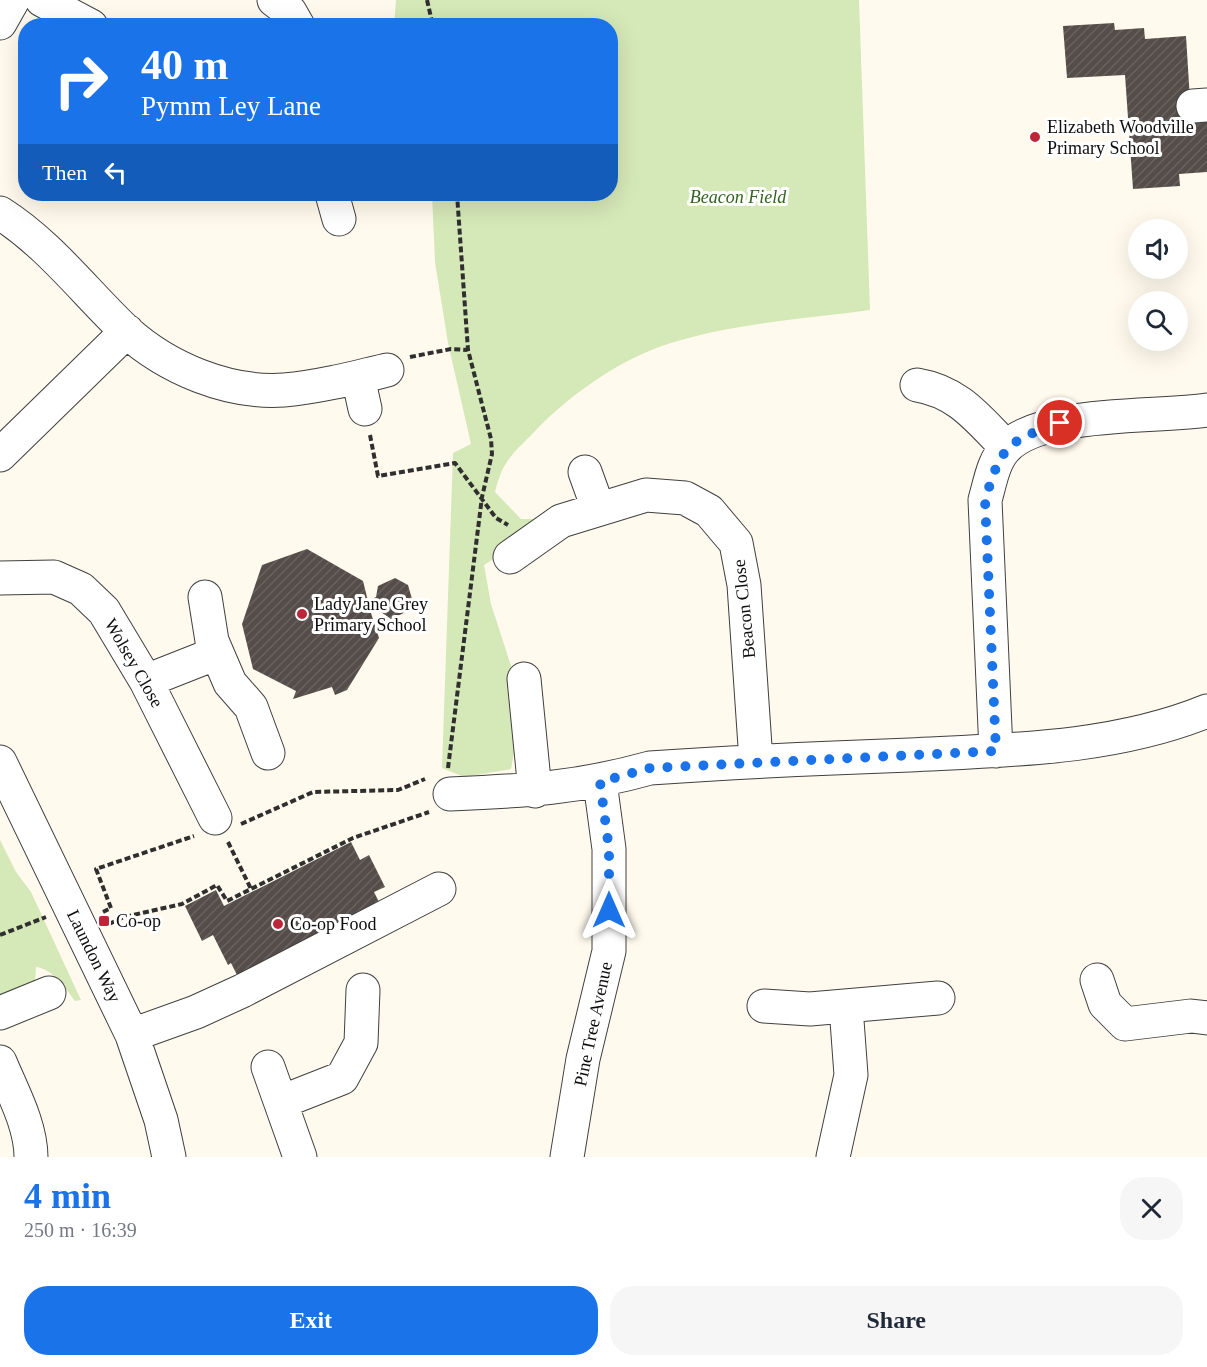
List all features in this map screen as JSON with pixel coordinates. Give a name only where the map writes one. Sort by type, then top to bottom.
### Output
[{"type":"street","points":[[0,23],[13,0]]},
{"type":"street","points":[[42,0],[76,18]]},
{"type":"street","points":[[274,0],[290,12],[293,18]]},
{"type":"street","points":[[0,213],[17,224],[76,277],[127,331],[171,365],[212,380],[250,389],[284,390],[372,374],[365,409]]},
{"type":"street","points":[[0,455],[127,331]]},
{"type":"street","points":[[917,385],[938,389],[960,401],[1006,447]]},
{"type":"street","points":[[996,751],[985,500],[996,462],[1006,447],[1026,434],[1060,423],[1207,410]]},
{"type":"street","points":[[585,472],[598,508]]},
{"type":"street","name":"Beacon Close","points":[[511,542],[598,508],[646,495],[685,498],[710,511],[736,543],[744,585],[756,761]]},
{"type":"street","name":"Wolsey Close","points":[[0,578],[54,578],[81,589],[104,611],[146,681],[219,826]]},
{"type":"street","points":[[205,597],[212,641],[230,683],[251,707],[268,753]]},
{"type":"street","points":[[146,681],[218,654]]},
{"type":"street","points":[[524,679],[535,791]]},
{"type":"street","points":[[441,778],[535,791],[600,782],[650,768],[996,751],[1113,738],[1184,720],[1207,711]]},
{"type":"street","name":"Laundon Way","points":[[0,762],[132,1035],[160,1120],[169,1157]]},
{"type":"street","name":"Pine Tree Avenue","points":[[567,1157],[583,1059],[609,951],[609,849],[600,782]]},
{"type":"street","points":[[132,1035],[196,1012],[439,889]]},
{"type":"street","points":[[1097,980],[1120,1037],[1191,1016],[1207,1018]]},
{"type":"street","points":[[281,1102],[342,1078],[361,1043],[363,990]]},
{"type":"street","points":[[0,1013],[49,993]]},
{"type":"street","points":[[764,1006],[810,1009],[938,998]]},
{"type":"street","points":[[833,1157],[851,1075],[862,1006]]},
{"type":"street","points":[[0,1062],[31,1144],[31,1157]]},
{"type":"street","points":[[268,1067],[300,1157]]},
{"type":"path","points":[[427,0],[431,18]]},
{"type":"path","points":[[110,924],[124,917],[182,904],[217,885],[227,901],[353,838],[441,808],[441,778],[482,497],[492,453],[491,439],[468,350],[457,201]]},
{"type":"path","points":[[372,374],[394,360],[451,349],[468,350]]},
{"type":"path","points":[[365,409],[378,476],[454,463],[482,497],[511,542]]},
{"type":"path","points":[[102,913],[111,908],[96,869],[314,792],[398,790],[441,778]]},
{"type":"path","points":[[219,826],[251,889]]},
{"type":"green space","name":"Beacon Field","points":[[396,0],[859,0],[870,310],[744,326],[695,336],[653,350],[616,367],[582,390],[566,402],[516,451],[506,464],[495,492],[521,519],[547,519],[549,525],[484,565],[491,604],[512,669],[519,751],[514,752],[511,769],[464,777],[442,768],[453,453],[471,444],[448,343],[435,262],[432,201],[618,201],[618,18],[395,18]]},
{"type":"green space","points":[[0,840],[16,872],[31,892],[81,1000],[75,1001],[53,975],[36,967],[35,984],[0,1003]]},
{"type":"building","points":[[1114,23],[1115,30],[1144,28],[1145,39],[1186,36],[1190,100],[1207,117],[1207,172],[1179,174],[1180,186],[1133,189],[1125,75],[1067,78],[1063,26]]},
{"type":"building","points":[[307,549],[363,581],[368,601],[376,597],[378,586],[395,578],[408,585],[412,599],[406,612],[391,619],[378,610],[371,613],[379,638],[347,690],[335,695],[332,687],[293,699],[296,691],[253,669],[242,624],[262,565]]},
{"type":"building","name":"Co-op Food","points":[[351,842],[360,860],[369,855],[385,887],[374,892],[384,912],[241,983],[231,963],[228,965],[213,935],[202,941],[185,906],[216,890],[224,906]]},
{"type":"place","name":"Elizabeth Woodville Primary School","points":[[1035,137]]},
{"type":"place","name":"Lady Jane Grey Primary School","points":[[302,614]]},
{"type":"place","name":"Co-op","points":[[104,921]]},
{"type":"place","name":"Co-op Food","points":[[278,924]]},
{"type":"route","points":[[609,910],[609,849],[600,782],[650,768],[996,751],[985,500],[996,462],[1006,447],[1026,434],[1060,423]]}]
